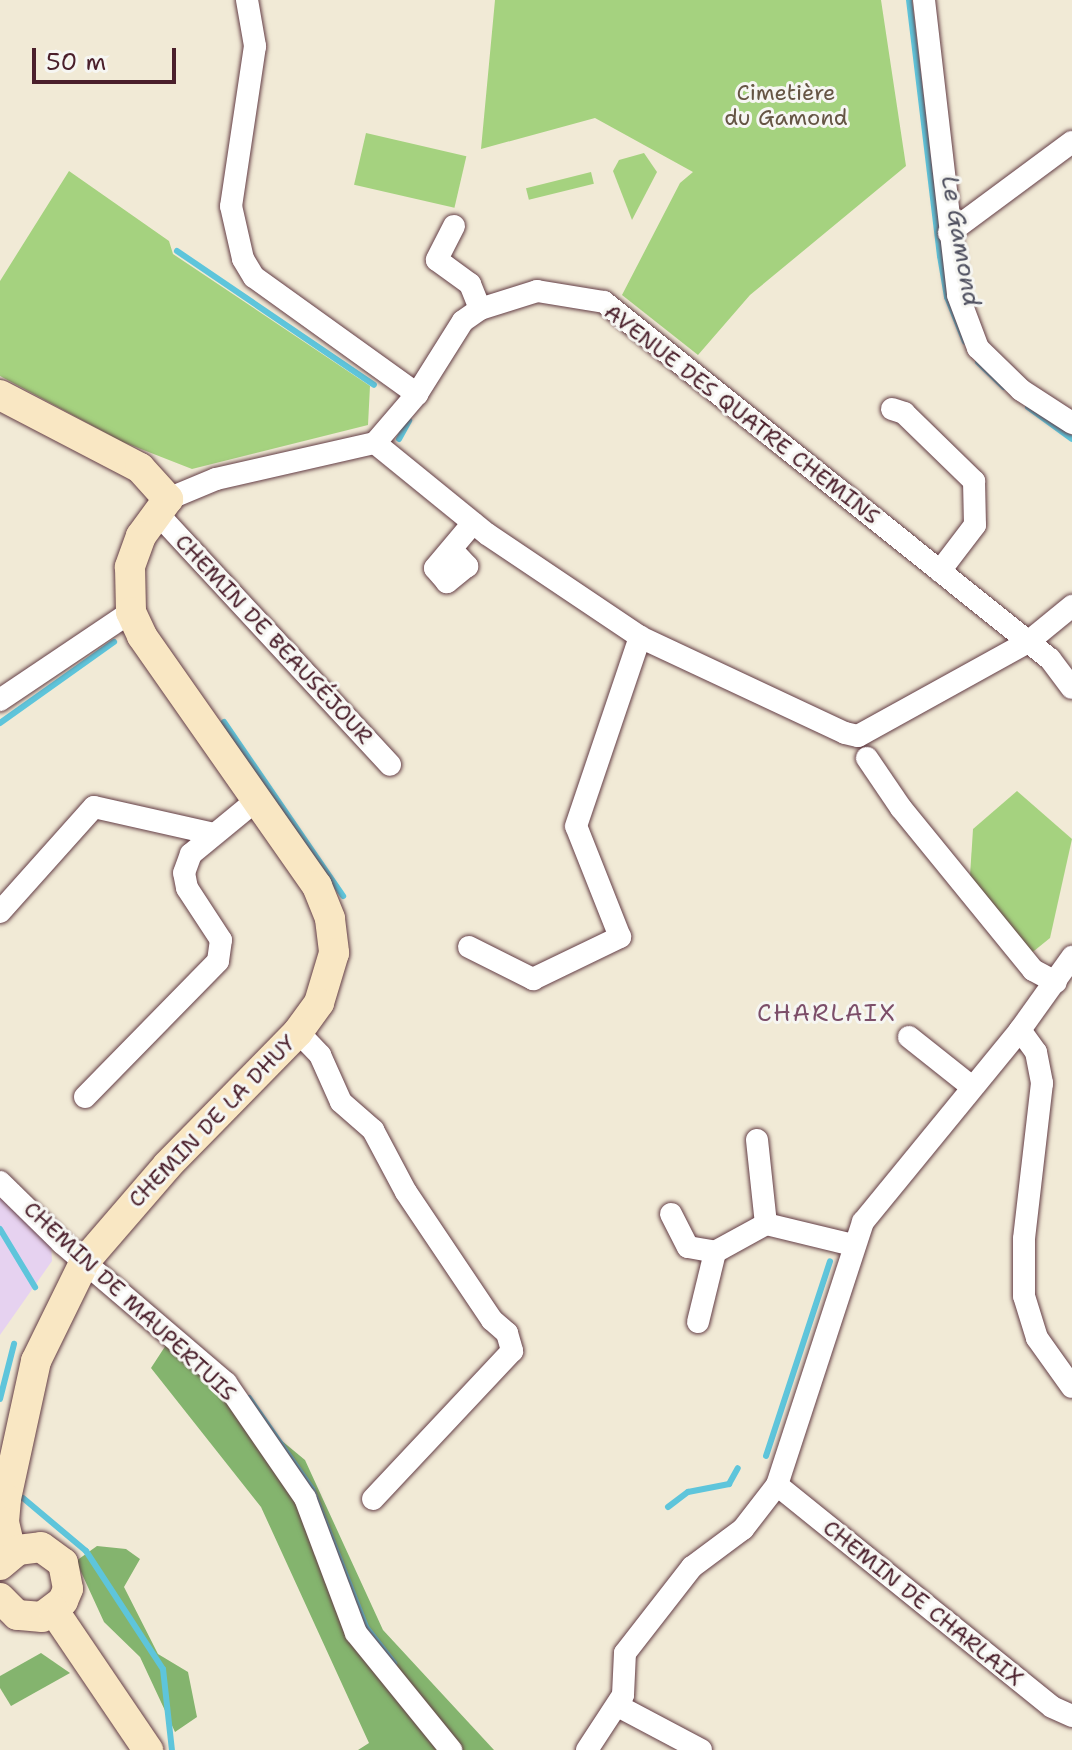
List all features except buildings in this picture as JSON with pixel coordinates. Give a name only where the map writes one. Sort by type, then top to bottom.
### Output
[{"type":"street","points":[[247,0],[255,46],[231,206],[243,259],[254,277],[417,394]]},
{"type":"street","points":[[924,0],[958,295],[978,348],[1021,390],[1072,423]]},
{"type":"street","points":[[949,233],[1072,142]]},
{"type":"street","points":[[454,226],[437,260],[470,284],[480,309]]},
{"type":"street","name":"AVENUE DES QUATRE CHEMINS","points":[[375,443],[417,394],[463,321],[480,309],[537,291],[604,302],[1028,642],[1072,688]]},
{"type":"street","name":"CHEMIN DE BEAUSÉJOUR","points":[[0,395],[140,468],[163,506],[390,765]]},
{"type":"street","points":[[892,409],[904,413],[974,481],[975,525],[940,571]]},
{"type":"street","points":[[163,506],[216,479],[375,443],[473,523],[640,637],[858,736],[1028,642],[1072,606]]},
{"type":"street","name":"CHEMIN DE LA DHUY","points":[[5,1559],[6,1499],[36,1361],[85,1261],[167,1166],[298,1032],[319,1003],[334,953],[330,919],[317,886],[142,636],[131,612],[130,567],[141,536],[163,506]]},
{"type":"street","points":[[453,551],[473,523]]},
{"type":"street","points":[[0,700],[131,612]]},
{"type":"street","points":[[469,947],[533,979],[620,937],[576,826],[640,637]]},
{"type":"street","points":[[867,758],[901,808],[1033,970],[1056,982]]},
{"type":"street","points":[[85,1097],[223,951],[187,888],[184,873],[191,854],[258,799]]},
{"type":"street","points":[[0,912],[94,807],[214,834]]},
{"type":"street","points":[[587,1750],[618,1706],[625,1653],[692,1567],[743,1529],[777,1485],[863,1222],[1020,1030],[1072,957]]},
{"type":"street","points":[[1020,1030],[1036,1052],[1042,1083],[1024,1239],[1024,1296],[1037,1338],[1072,1387]]},
{"type":"street","points":[[298,1032],[320,1055],[341,1102],[373,1130],[406,1192],[492,1320],[507,1333],[512,1351],[373,1499]]},
{"type":"street","points":[[909,1037],[972,1087]]},
{"type":"street","points":[[757,1140],[766,1224]]},
{"type":"street","name":"CHEMIN DE MAUPERTUIS","points":[[0,1182],[85,1261],[226,1383],[305,1498],[356,1633],[451,1750]]},
{"type":"street","points":[[671,1214],[688,1247],[715,1252],[766,1224],[853,1245]]},
{"type":"street","points":[[698,1322],[715,1252]]},
{"type":"street","name":"CHEMIN DE CHARLAIX","points":[[777,1485],[1052,1707],[1072,1716]]},
{"type":"street","points":[[0,1598],[17,1615],[29,1618],[54,1611],[68,1589],[63,1563],[41,1547],[5,1559]]},
{"type":"street","points":[[54,1611],[148,1750]]},
{"type":"street","points":[[618,1706],[701,1750]]},
{"type":"shaded area","points":[[0,1196],[51,1242],[52,1261],[0,1335]]},
{"type":"green space","name":"Cimetière du Gamond","points":[[495,0],[881,0],[906,166],[750,295],[698,355],[622,295],[680,183],[693,172],[595,118],[481,149]]},
{"type":"green space","points":[[366,133],[466,156],[454,208],[354,185]]},
{"type":"green space","points":[[644,153],[657,172],[632,220],[613,171],[619,160]]},
{"type":"green space","points":[[69,171],[169,241],[173,254],[370,386],[368,425],[192,469],[123,442],[0,376],[0,281]]},
{"type":"green space","points":[[591,172],[594,184],[529,200],[526,188]]},
{"type":"green space","points":[[1017,791],[1072,839],[1050,938],[1029,955],[970,876],[973,829]]},
{"type":"green space","points":[[166,1345],[305,1460],[383,1630],[494,1750],[358,1750],[369,1743],[261,1507],[151,1368]]},
{"type":"green space","points":[[97,1546],[126,1549],[140,1559],[124,1587],[158,1654],[188,1672],[197,1717],[175,1732],[140,1657],[104,1622],[76,1561]]},
{"type":"green space","points":[[41,1653],[70,1673],[11,1706],[0,1688],[0,1676]]},
{"type":"waterway","name":"Le Gamond","points":[[909,0],[940,256],[947,297],[965,342]]},
{"type":"waterway","points":[[177,251],[374,385]]},
{"type":"waterway","name":"Le Gamond","points":[[978,362],[1004,387]]},
{"type":"waterway","name":"Le Gamond","points":[[1028,407],[1072,439]]},
{"type":"waterway","points":[[399,439],[409,421]]},
{"type":"waterway","points":[[0,723],[114,642]]},
{"type":"waterway","points":[[224,722],[343,896]]},
{"type":"waterway","points":[[0,1229],[35,1287]]},
{"type":"waterway","points":[[766,1456],[830,1261]]},
{"type":"waterway","points":[[0,1399],[14,1344]]},
{"type":"waterway","points":[[249,1398],[312,1489],[366,1627],[394,1663]]},
{"type":"waterway","points":[[668,1507],[688,1492],[729,1484],[738,1468]]},
{"type":"waterway","points":[[23,1498],[86,1551],[163,1669],[172,1750]]},
{"type":"district","name":"CHARLAIX","points":[[827,1014]]}]
